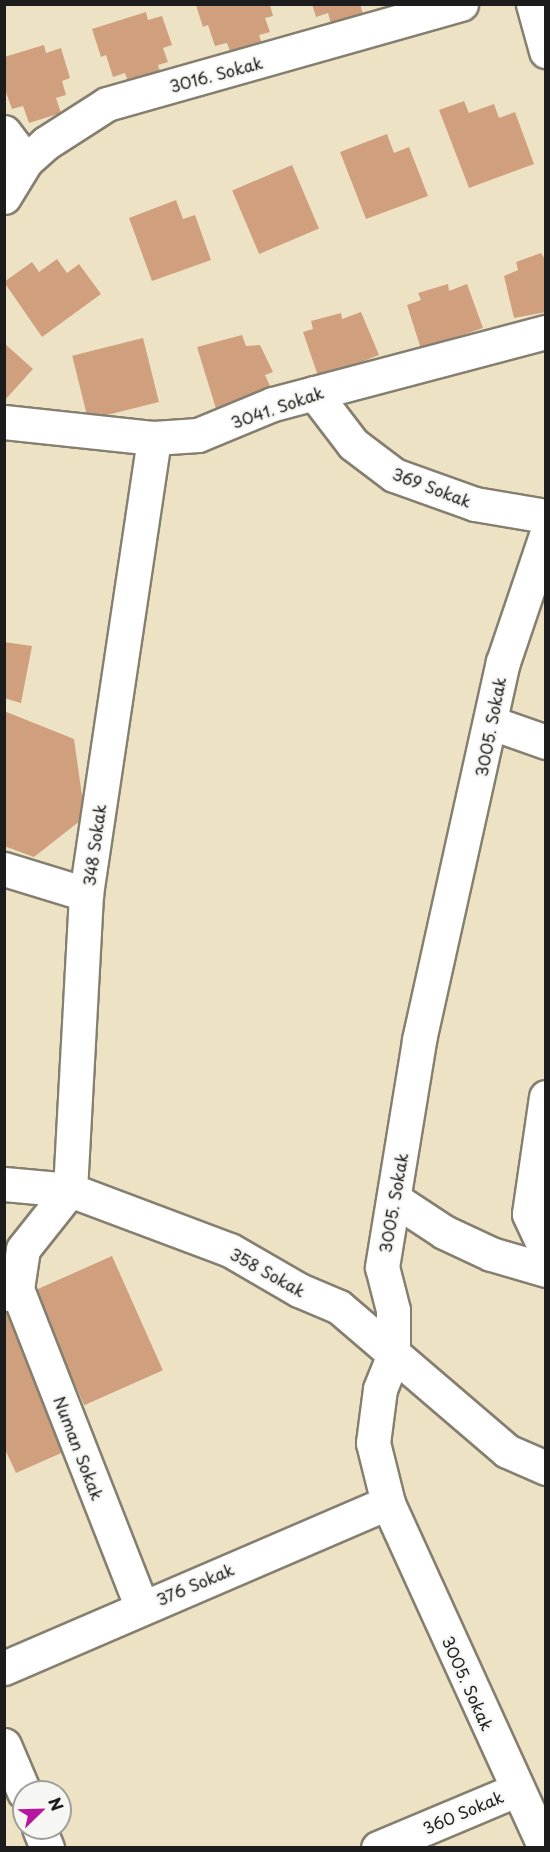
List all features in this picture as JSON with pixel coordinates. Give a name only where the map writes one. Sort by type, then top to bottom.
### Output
[{"type":"street","name":"3016. Sokak","points":[[4,197],[27,161],[46,143],[107,104],[461,4]]},
{"type":"street","points":[[533,4],[546,51]]},
{"type":"street","points":[[4,132],[27,161]]},
{"type":"street","name":"3041. Sokak","points":[[4,422],[154,438],[198,435],[273,404],[546,332]]},
{"type":"street","name":"369 Sokak","points":[[314,393],[353,444],[394,475],[475,504],[546,516]]},
{"type":"street","name":"348 Sokak","points":[[70,1190],[86,894],[154,438]]},
{"type":"street","name":"3005. Sokak","points":[[545,1848],[516,1790],[388,1503],[373,1443],[380,1389],[393,1356],[393,1310],[382,1268],[419,1040],[492,723],[503,662],[546,535]]},
{"type":"street","points":[[492,723],[546,742]]},
{"type":"street","points":[[4,869],[86,894]]},
{"type":"street","points":[[546,1097],[529,1214],[546,1250]]},
{"type":"street","points":[[4,1184],[70,1190]]},
{"type":"street","points":[[11,1291],[23,1249],[70,1190]]},
{"type":"street","name":"358 Sokak","points":[[70,1190],[230,1250],[298,1290],[339,1307],[393,1356],[507,1451],[546,1468]]},
{"type":"street","points":[[394,1199],[444,1232],[491,1254],[546,1270]]},
{"type":"street","name":"Numan Sokak","points":[[11,1291],[141,1606]]},
{"type":"street","name":"376 Sokak","points":[[4,1668],[141,1606],[388,1503]]},
{"type":"street","points":[[4,1745],[19,1780]]},
{"type":"street","name":"360 Sokak","points":[[378,1848],[516,1790]]},
{"type":"building","points":[[312,4],[360,4],[365,21],[333,31],[328,13],[316,17]]},
{"type":"building","points":[[196,5],[270,5],[273,16],[265,18],[270,32],[259,35],[264,50],[233,60],[227,43],[215,46],[208,25],[203,27]]},
{"type":"building","points":[[146,12],[148,20],[162,16],[172,45],[163,48],[168,62],[158,65],[163,80],[131,90],[125,73],[113,77],[106,55],[101,57],[92,29]]},
{"type":"building","points":[[44,45],[46,53],[61,48],[70,78],[62,81],[66,95],[56,98],[61,113],[29,123],[23,106],[12,109],[4,87],[4,57]]},
{"type":"building","points":[[464,101],[469,113],[494,104],[499,118],[515,112],[534,164],[469,188],[439,110]]},
{"type":"building","points":[[387,134],[394,153],[409,147],[428,196],[366,219],[340,152]]},
{"type":"building","points":[[292,165],[319,229],[259,254],[232,190]]},
{"type":"building","points":[[176,200],[183,219],[195,215],[211,260],[152,281],[129,218]]},
{"type":"building","points":[[541,253],[546,261],[546,312],[514,318],[504,276],[518,270],[516,262]]},
{"type":"building","points":[[57,259],[67,273],[79,264],[101,294],[42,337],[4,282],[32,262],[39,272]]},
{"type":"building","points":[[448,284],[449,291],[467,284],[483,328],[421,349],[407,305],[421,300],[418,293]]},
{"type":"building","points":[[361,312],[379,355],[359,363],[361,372],[318,376],[303,332],[313,329],[311,321],[341,313],[342,319]]},
{"type":"building","points":[[242,335],[246,346],[260,345],[273,372],[265,375],[270,386],[264,398],[217,412],[197,347]]},
{"type":"building","points":[[143,338],[159,402],[88,420],[72,356]]},
{"type":"building","points":[[4,343],[33,369],[4,401]]},
{"type":"building","points":[[4,642],[32,646],[21,703],[4,698]]},
{"type":"building","points":[[4,711],[74,739],[85,817],[34,857],[4,846]]},
{"type":"building","points":[[112,1256],[163,1370],[84,1405],[33,1291]]},
{"type":"building","points":[[9,1311],[68,1450],[16,1473],[4,1447],[4,1313]]}]
